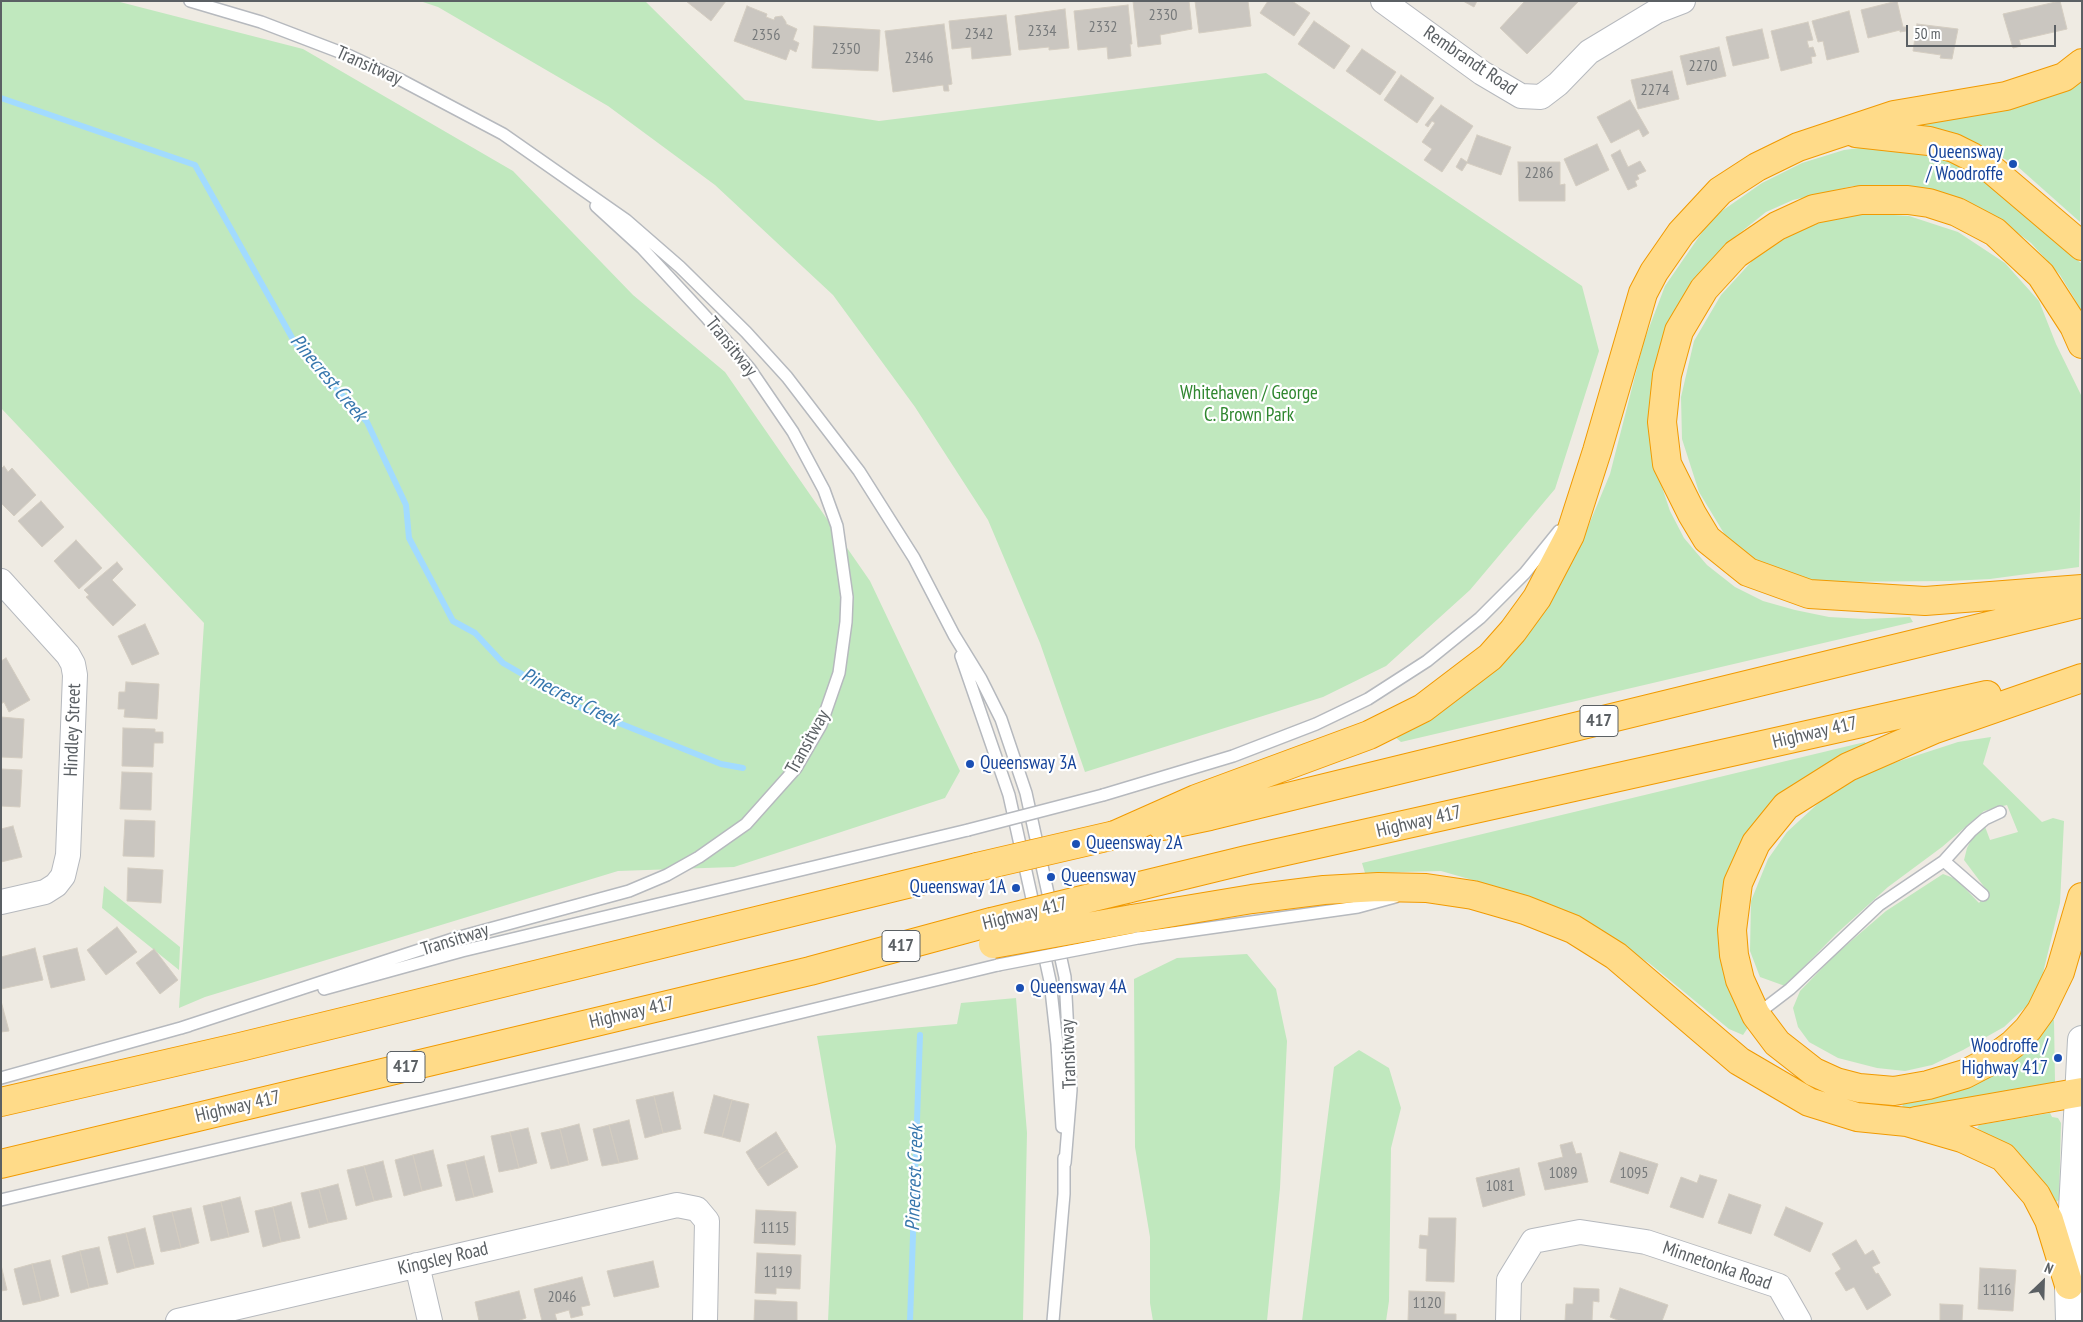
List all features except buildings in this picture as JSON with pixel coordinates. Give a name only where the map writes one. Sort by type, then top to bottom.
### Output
[{"type":"highway","points":[[1115,835],[1196,799],[1369,735],[1424,708],[1490,656],[1513,631],[1556,564],[1570,535],[1598,451],[1643,293],[1654,272],[1681,232],[1720,191],[1757,167],[1798,147],[1894,115],[2006,96],[2064,77],[2082,63]]},
{"type":"highway","points":[[1844,132],[1929,141],[1954,148],[1990,168],[2082,246]]},
{"type":"highway","points":[[2082,344],[2074,326],[2041,275],[1995,232],[1957,212],[1929,203],[1908,200],[1861,200],[1814,209],[1777,226],[1736,254],[1704,289],[1679,331],[1667,375],[1662,422],[1667,464],[1692,514],[1707,539],[1748,572],[1809,594],[1924,600],[2082,589]]},
{"type":"highway","name":"417","points":[[1,1102],[259,1043],[1115,835],[1210,816],[2082,603]]},
{"type":"highway","name":"Highway 417","points":[[1,1164],[810,971],[994,943],[1127,889],[1256,858],[2082,674]]},
{"type":"highway","points":[[2082,678],[1935,729],[1848,767],[1786,806],[1756,843],[1738,883],[1732,930],[1734,955],[1740,980],[1756,1014],[1777,1043],[1814,1072],[1836,1082],[1859,1088],[1894,1090],[1928,1085],[1965,1074],[1990,1061],[2013,1044],[2041,1012],[2060,972],[2082,897]]},
{"type":"highway","points":[[994,943],[1135,929],[1324,890],[1378,887],[1426,888],[1473,895],[1516,907],[1573,929],[1616,956],[1740,1061],[1809,1102],[1857,1117],[1907,1122],[1962,1138],[2003,1157],[2036,1195],[2048,1220],[2069,1285]]},
{"type":"highway","points":[[1907,1122],[2081,1092]]},
{"type":"main road","points":[[2070,1321],[2069,1285],[2081,1092],[2082,1040]]},
{"type":"street","name":"Rembrandt Road","points":[[1383,1],[1489,78],[1521,96],[1541,97],[1558,84],[1589,52],[1657,11],[1683,1]]},
{"type":"street","name":"Hindley Street","points":[[1,581],[68,654],[76,675],[68,855],[63,876],[56,885],[45,892],[1,902]]},
{"type":"street","name":"Kingsley Road","points":[[192,1319],[678,1205],[698,1209],[707,1221],[705,1321]]},
{"type":"street","name":"Minnetonka Road","points":[[1508,1321],[1509,1280],[1533,1241],[1580,1232],[1646,1242],[1779,1286],[1799,1321]]},
{"type":"street","points":[[417,1265],[430,1321]]},
{"type":"lane","name":"Transitway","points":[[190,1],[261,22],[350,56],[471,116],[537,156],[626,220],[672,260],[735,320],[781,371],[859,472],[914,558],[954,636],[981,679],[1001,719],[1026,793],[1065,977],[1069,1029],[1071,1090],[1063,1217],[1053,1321]]},
{"type":"lane","name":"Transitway","points":[[181,1028],[456,938],[629,890],[667,875],[699,857],[746,824],[796,768],[821,724],[839,673],[846,622],[847,597],[837,526],[814,469],[770,396],[706,317],[620,227],[537,156]]},
{"type":"lane","points":[[1,1078],[462,951],[968,830],[1103,795],[1224,758],[1302,730],[1368,699],[1427,661],[1480,618],[1546,550],[1577,499],[1598,451]]},
{"type":"lane","name":"Transitway","points":[[954,636],[1009,795],[1050,982],[1057,1044],[1065,1163]]},
{"type":"lane","points":[[1756,1014],[1790,989],[1879,905],[1944,861],[1971,831],[2000,812]]},
{"type":"lane","points":[[1944,861],[1983,895]]},
{"type":"lane","points":[[1,1200],[695,1038],[994,943]]},
{"type":"green space","points":[[1,1],[116,1],[303,49],[513,171],[633,295],[725,372],[870,581],[960,771],[945,798],[734,867],[618,871],[205,997],[179,1008],[204,623],[1,408]]},
{"type":"green space","name":"Whitehaven / George C. Brown Park","points":[[420,1],[645,1],[745,100],[879,121],[1266,73],[1582,286],[1599,351],[1555,489],[1470,590],[1386,666],[1323,697],[1085,772],[1040,643],[988,520],[915,407],[833,295],[715,185],[608,106],[438,7]]},
{"type":"green space","points":[[2082,77],[2080,222],[2017,166],[2005,159],[2000,157],[1998,159],[1898,126]]},
{"type":"green space","points":[[1882,145],[1925,150],[1978,173],[2082,264],[2082,311],[2060,275],[2031,243],[1995,216],[1974,205],[1891,186],[1853,186],[1793,200],[1766,212],[1736,236],[1707,266],[1673,318],[1658,352],[1652,402],[1653,460],[1670,511],[1684,538],[1707,565],[1735,587],[1763,601],[1829,617],[1865,619],[1910,617],[1913,622],[1401,742],[1394,736],[1442,712],[1481,682],[1510,654],[1541,617],[1578,551],[1610,474],[1644,341],[1665,286],[1705,228],[1719,213],[1762,183],[1802,163],[1844,150]]},
{"type":"green space","points":[[1855,215],[1909,216],[1958,232],[2005,263],[2039,301],[2056,344],[2082,397],[2079,567],[1990,579],[1812,582],[1760,565],[1728,540],[1699,492],[1682,439],[1681,397],[1694,341],[1721,295],[1753,260],[1798,230],[1825,221]]},
{"type":"green space","points":[[1991,737],[1983,764],[2042,822],[2053,818],[2064,821],[2060,903],[2043,973],[2032,1001],[2004,1027],[1932,1065],[1905,1071],[1877,1068],[1838,1058],[1809,1042],[1798,1027],[1793,1008],[1800,991],[1836,954],[1886,911],[1943,874],[1956,879],[1979,903],[1988,892],[1964,860],[1967,848],[1975,833],[1984,824],[1990,840],[2018,832],[2007,805],[1984,811],[1942,847],[1888,887],[1836,934],[1785,986],[1760,977],[1750,951],[1751,901],[1768,859],[1787,832],[1824,798],[1872,770],[1958,742]]},
{"type":"green space","points":[[1865,742],[1866,746],[1748,835],[1733,992],[1740,1013],[1751,1023],[1743,1035],[1729,1029],[1649,963],[1563,910],[1504,889],[1441,871],[1365,873],[1362,863]]},
{"type":"green space","points":[[104,886],[180,947],[179,970],[102,908]]},
{"type":"green space","points":[[1247,954],[1276,989],[1287,1041],[1280,1188],[1267,1321],[1153,1321],[1150,1303],[1150,1237],[1135,1147],[1134,979],[1177,958]]},
{"type":"green space","points":[[1016,998],[1027,1133],[1023,1321],[828,1321],[836,1146],[817,1036],[957,1024],[961,1003]]},
{"type":"green space","points":[[2048,1020],[2054,1020],[2055,1082],[2047,1084],[2048,1089],[1959,1106],[1902,1109],[1904,1097]]},
{"type":"green space","points":[[1359,1050],[1389,1068],[1401,1108],[1391,1148],[1389,1301],[1386,1321],[1302,1321],[1334,1067]]},
{"type":"green space","points":[[2050,1113],[2052,1117],[2058,1118],[2061,1123],[2059,1200],[2053,1204],[2009,1148],[1977,1128],[1979,1125]]},
{"type":"waterway","name":"Pinecrest Creek","points":[[1,98],[195,165],[295,343],[367,422],[406,505],[409,538],[453,621],[475,633],[503,663],[579,707],[721,764],[743,768]]},
{"type":"waterway","name":"Pinecrest Creek","points":[[910,1321],[920,1035]]},
{"type":"place","name":"Queensway / Woodroffe","points":[[2013,164]]},
{"type":"place","name":"Queensway 3A","points":[[970,764]]},
{"type":"place","name":"Queensway 2A","points":[[1076,844]]},
{"type":"place","name":"Queensway","points":[[1051,877]]},
{"type":"place","name":"Queensway 1A","points":[[1016,888]]},
{"type":"place","name":"Queensway 4A","points":[[1020,988]]},
{"type":"place","name":"Woodroffe / Highway 417","points":[[2058,1058]]}]
